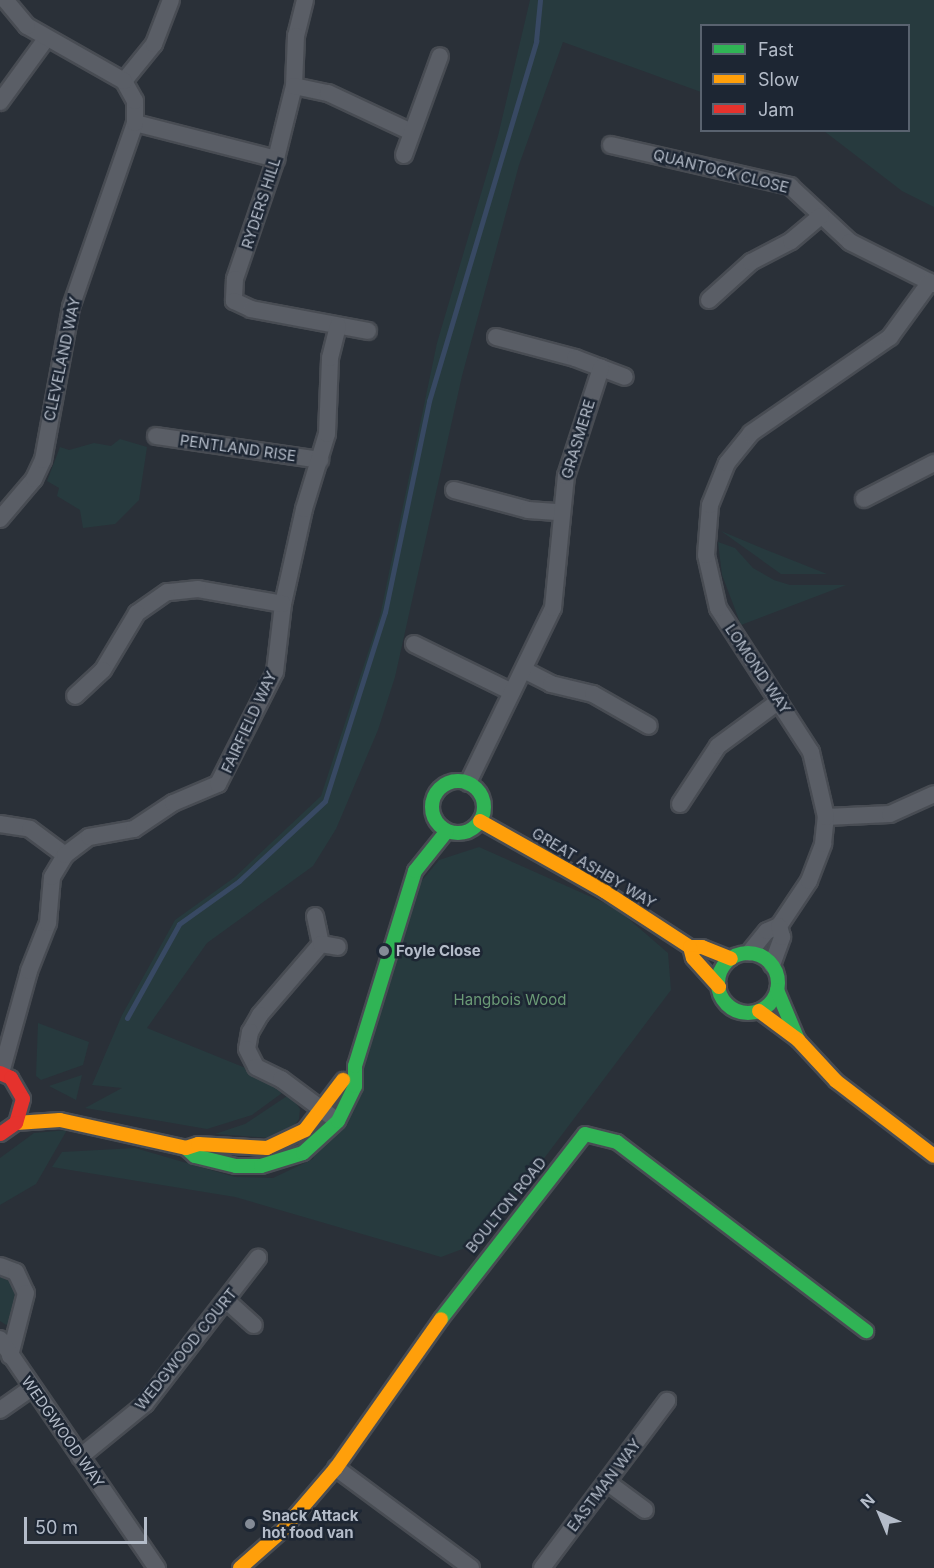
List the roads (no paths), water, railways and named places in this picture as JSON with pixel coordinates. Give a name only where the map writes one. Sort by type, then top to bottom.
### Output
[{"type":"street","points":[[5,0],[27,26],[46,39],[124,81],[154,44],[171,0]]},
{"type":"street","name":"RYDERS HILL","points":[[305,0],[296,36],[294,86],[276,159],[235,279],[234,301],[250,309],[368,331]]},
{"type":"street","points":[[0,102],[46,39]]},
{"type":"street","points":[[404,155],[410,131],[440,56]]},
{"type":"street","name":"CLEVELAND WAY","points":[[0,519],[26,490],[43,460],[71,307],[135,123],[135,101],[124,81]]},
{"type":"street","points":[[294,86],[328,93],[410,131]]},
{"type":"street","points":[[135,123],[276,159]]},
{"type":"street","name":"QUANTOCK CLOSE","points":[[611,145],[781,183],[799,192],[850,242],[932,283]]},
{"type":"street","points":[[709,300],[751,262],[791,241],[821,216]]},
{"type":"street","name":"LOMOND WAY","points":[[749,953],[767,931],[779,926],[818,864],[826,817],[811,752],[718,608],[706,555],[707,518],[714,490],[728,463],[751,433],[890,337],[932,283]]},
{"type":"street","points":[[75,696],[110,660],[137,613],[167,592],[198,589],[283,604],[304,508],[327,434],[330,358],[338,326]]},
{"type":"street","points":[[496,337],[625,377]]},
{"type":"street","name":"GRASMERE","points":[[468,783],[553,608],[560,565],[560,512],[573,446],[601,368]]},
{"type":"street","name":"PENTLAND RISE","points":[[156,436],[320,460]]},
{"type":"street","points":[[864,499],[934,463]]},
{"type":"street","points":[[454,490],[528,510],[560,512]]},
{"type":"street","name":"FAIRFIELD WAY","points":[[1,1073],[29,971],[48,923],[52,877],[65,855],[89,837],[134,829],[173,803],[218,784],[275,672],[283,604]]},
{"type":"street","points":[[414,644],[512,692]]},
{"type":"street","points":[[524,670],[551,684],[593,694],[649,726]]},
{"type":"street","points":[[680,804],[718,746],[779,701]]},
{"type":"street","points":[[468,783],[483,799],[480,821],[466,832],[447,831],[435,819],[432,810],[438,791],[447,784],[468,783]]},
{"type":"street","points":[[826,817],[890,814],[934,794]]},
{"type":"street","points":[[16,1123],[60,1120],[186,1148],[195,1156],[236,1166],[261,1166],[303,1153],[338,1121],[354,1086],[355,1066],[415,872],[424,856],[435,819]]},
{"type":"street","name":"GREAT ASHBY WAY","points":[[480,821],[604,891],[690,946],[702,947],[731,959]]},
{"type":"street","points":[[0,824],[30,829],[65,855]]},
{"type":"street","points":[[424,856],[447,831]]},
{"type":"street","points":[[315,916],[330,945],[260,1015],[250,1032],[248,1049],[256,1067],[281,1079],[338,1121]]},
{"type":"street","name":"LOMOND WAY","points":[[772,965],[782,938],[779,926]]},
{"type":"street","name":"GREAT ASHBY WAY","points":[[690,946],[693,958],[719,987]]},
{"type":"street","points":[[759,1011],[768,1006],[777,990],[778,981],[772,965],[761,956],[749,953],[731,959],[722,969],[719,987],[722,998],[733,1009],[759,1011],[798,1040],[836,1081],[934,1155]]},
{"type":"street","points":[[777,990],[798,1040]]},
{"type":"street","points":[[186,1148],[198,1144],[267,1148],[294,1138],[323,1111],[355,1066]]},
{"type":"street","points":[[1,1073],[60,1120]]},
{"type":"street","points":[[0,1134],[16,1123],[22,1111],[19,1089]]},
{"type":"street","name":"BOULTON ROAD","points":[[240,1568],[282,1531],[336,1468],[476,1269],[585,1134],[616,1142],[866,1330]]},
{"type":"street","name":"WEDGWOOD COURT","points":[[80,1457],[145,1404],[227,1301],[258,1258]]},
{"type":"street","points":[[0,1266],[16,1272],[26,1293],[10,1356]]},
{"type":"street","points":[[227,1301],[254,1325]]},
{"type":"street","name":"WEDGWOOD WAY","points":[[0,1339],[157,1568]]},
{"type":"street","points":[[0,1410],[32,1388]]},
{"type":"street","name":"EASTMAN WAY","points":[[542,1568],[667,1401]]},
{"type":"street","points":[[336,1468],[471,1568]]},
{"type":"street","points":[[607,1482],[645,1510]]},
{"type":"waterway","points":[[127,1018],[179,924],[239,881],[325,801],[385,612],[429,401],[536,41],[540,0]]},
{"type":"place","name":"Foyle Close","points":[[384,951]]},
{"type":"place","name":"Snack Attack hot food van","points":[[250,1524]]},
{"type":"park label","name":"Hangbois Wood","points":[[510,1000]]}]
